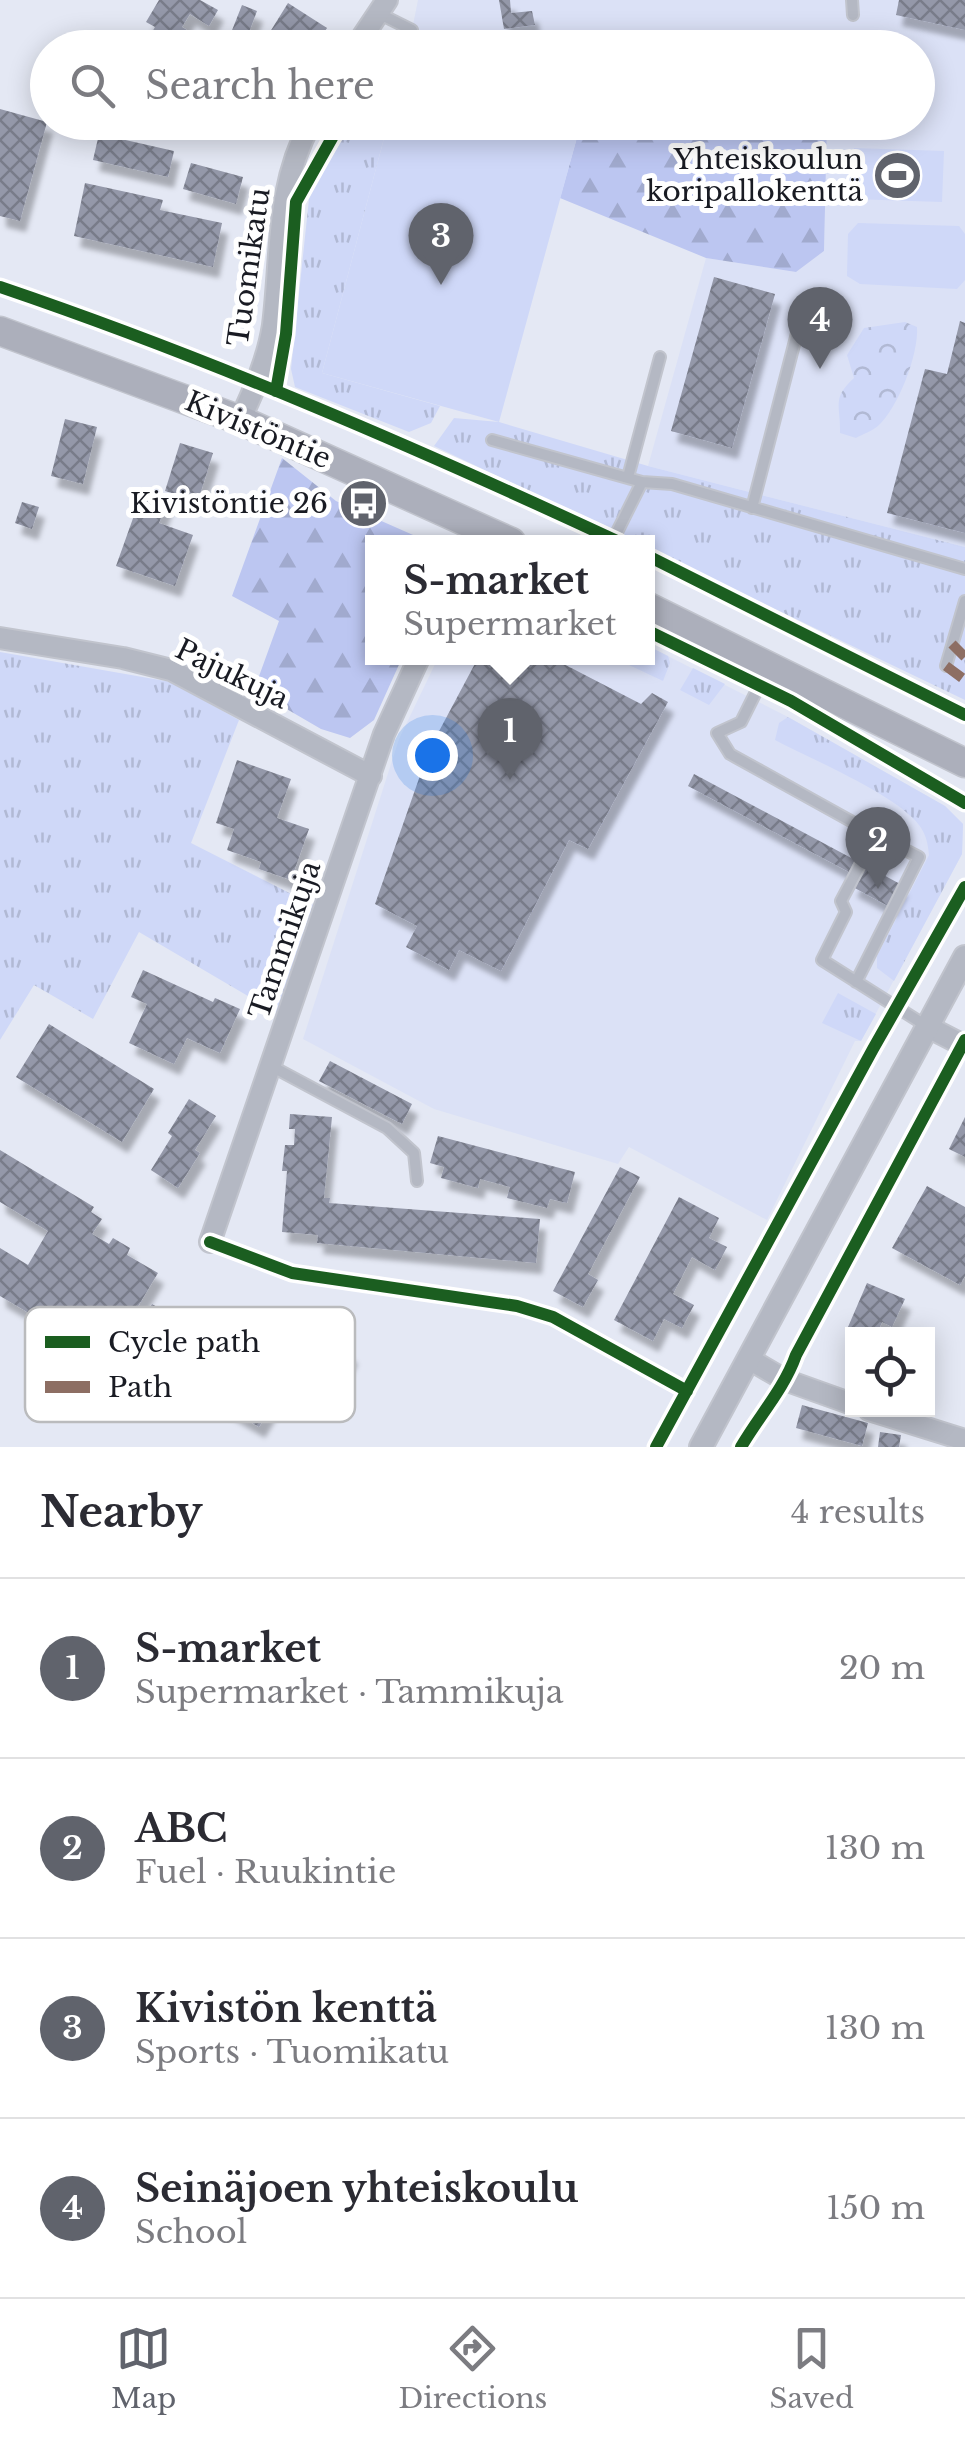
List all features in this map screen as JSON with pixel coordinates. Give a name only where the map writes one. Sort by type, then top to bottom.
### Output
[{"type":"main road","name":"Kivistöntie","points":[[0,331],[240,420],[475,535]]},
{"type":"main road","points":[[655,610],[965,763]]},
{"type":"street","points":[[367,30],[383,6]]},
{"type":"street","name":"Tuomikatu","points":[[240,420],[257,382],[273,328],[283,197],[303,140]]},
{"type":"street","name":"Pajukuja","points":[[0,638],[171,670],[371,776]]},
{"type":"street","name":"Tammikuja","points":[[210,1242],[384,734],[416,665]]},
{"type":"street","points":[[701,1447],[965,957]]},
{"type":"street","points":[[928,1026],[965,1046]]},
{"type":"street","points":[[749,1359],[785,1380],[845,1401]]},
{"type":"street","points":[[891,1417],[965,1440]]},
{"type":"lane","points":[[852,0],[853,14]]},
{"type":"lane","points":[[383,6],[412,30]]},
{"type":"lane","points":[[752,508],[805,302]]},
{"type":"lane","points":[[628,477],[660,358]]},
{"type":"lane","points":[[492,440],[642,482],[672,484],[965,569]]},
{"type":"lane","points":[[616,535],[642,482]]},
{"type":"lane","points":[[946,666],[965,601]]},
{"type":"lane","points":[[769,666],[741,722],[717,732],[730,754],[919,857],[856,982]]},
{"type":"lane","points":[[876,835],[841,901],[846,912],[822,960],[928,1026]]},
{"type":"lane","points":[[271,1066],[387,1128],[414,1152],[417,1181]]},
{"type":"shaded area","points":[[418,0],[965,0],[965,547],[648,466],[706,258],[796,272],[824,251],[827,140],[935,140],[935,30],[412,30]]},
{"type":"shaded area","points":[[655,650],[788,717],[945,806],[963,824],[962,854],[861,1041],[855,1041],[767,1220],[629,1147],[618,1164],[434,1109],[303,1039],[399,739],[435,665],[655,665]]},
{"type":"green space","points":[[342,140],[384,140],[322,373],[440,406],[431,423],[409,432],[295,387],[291,369],[309,199]]},
{"type":"green space","points":[[384,140],[576,140],[499,422],[322,373]]},
{"type":"green space","points":[[576,140],[827,140],[824,251],[796,272],[706,258],[560,198]]},
{"type":"green space","name":"Yhteiskoulun koripallokenttä","points":[[854,148],[944,151],[942,202],[852,199]]},
{"type":"green space","points":[[858,223],[959,226],[965,234],[965,280],[957,289],[860,284],[847,276],[848,234]]},
{"type":"green space","points":[[905,322],[917,327],[917,338],[911,365],[893,407],[878,426],[856,438],[840,433],[840,397],[854,378],[847,355],[864,328]]},
{"type":"green space","points":[[454,418],[499,422],[648,466],[965,547],[965,700],[655,551],[655,535],[621,535],[434,446]]},
{"type":"green space","points":[[282,458],[336,501],[413,535],[365,535],[365,665],[399,665],[374,720],[350,738],[321,729],[254,690],[279,621],[232,596]]},
{"type":"green space","points":[[655,650],[668,656],[670,663],[663,681],[629,665],[655,665]]},
{"type":"green space","points":[[0,652],[171,682],[239,720],[191,843],[317,907],[277,1013],[139,932],[93,1019],[34,985],[0,1040]]},
{"type":"green space","points":[[693,668],[725,684],[709,705],[680,690]]},
{"type":"green space","points":[[788,717],[945,806],[963,824],[962,854],[894,981],[877,968],[877,956],[929,855],[925,836],[919,825],[892,802],[775,740],[779,723]]},
{"type":"green space","points":[[838,993],[876,1014],[861,1041],[822,1023]]},
{"type":"building","points":[[159,0],[200,0],[218,10],[209,26],[190,14],[182,27],[187,30],[153,30],[155,27],[146,22]]},
{"type":"building","points":[[499,0],[510,0],[511,13],[532,11],[535,25],[504,29]]},
{"type":"building","points":[[899,0],[965,0],[965,30],[896,15]]},
{"type":"building","points":[[288,3],[327,28],[326,30],[271,30]]},
{"type":"building","points":[[242,5],[257,11],[250,30],[232,30]]},
{"type":"building","points":[[0,109],[30,117],[30,140],[42,140],[20,221],[0,216]]},
{"type":"building","points":[[98,140],[125,140],[174,151],[168,177],[93,160]]},
{"type":"building","points":[[191,163],[243,177],[236,204],[183,189]]},
{"type":"building","points":[[85,183],[163,200],[160,210],[222,223],[213,267],[74,236]]},
{"type":"building","points":[[714,277],[775,294],[732,448],[671,431]]},
{"type":"building","points":[[960,321],[965,323],[965,533],[887,513],[925,369],[947,374]]},
{"type":"building","points":[[65,419],[97,427],[83,484],[51,476]]},
{"type":"building","points":[[180,443],[213,453],[198,501],[165,491]]},
{"type":"building","points":[[142,493],[167,502],[159,523],[193,535],[175,586],[116,566]]},
{"type":"building","points":[[22,502],[39,507],[32,529],[15,523]]},
{"type":"building","points":[[474,665],[566,665],[641,704],[652,693],[668,702],[588,849],[569,840],[501,971],[459,950],[449,970],[406,947],[417,926],[375,904],[429,750]]},
{"type":"building","points":[[237,760],[291,779],[277,818],[309,829],[291,880],[259,869],[261,862],[227,850],[234,829],[216,823]]},
{"type":"building","points":[[694,774],[855,860],[849,872],[688,786]]},
{"type":"building","points":[[863,864],[902,885],[890,907],[851,886]]},
{"type":"building","points":[[143,970],[213,1002],[215,998],[240,1009],[220,1053],[187,1038],[174,1064],[129,1043],[147,1004],[131,997]]},
{"type":"building","points":[[49,1024],[154,1089],[122,1142],[16,1077]]},
{"type":"building","points":[[330,1061],[412,1104],[402,1124],[319,1081]]},
{"type":"building","points":[[189,1099],[216,1116],[195,1150],[200,1153],[178,1188],[151,1170]]},
{"type":"building","points":[[290,1114],[332,1117],[324,1198],[330,1198],[329,1203],[540,1219],[536,1263],[317,1243],[318,1235],[282,1232],[285,1145],[294,1145],[295,1129],[289,1129]]},
{"type":"building","points":[[965,1117],[965,1157],[949,1149]]},
{"type":"building","points":[[438,1136],[575,1172],[567,1203],[550,1199],[547,1208],[507,1198],[510,1187],[480,1179],[478,1188],[441,1178],[444,1167],[430,1163]]},
{"type":"building","points":[[0,1150],[94,1207],[91,1212],[102,1219],[92,1234],[109,1244],[113,1238],[130,1248],[127,1255],[158,1273],[138,1307],[25,1307],[25,1311],[0,1296],[0,1248],[28,1265],[48,1231],[0,1202]]},
{"type":"building","points":[[620,1167],[640,1177],[588,1274],[598,1280],[583,1307],[553,1291]]},
{"type":"building","points":[[927,1186],[965,1207],[965,1276],[960,1285],[892,1248]]},
{"type":"building","points":[[679,1197],[719,1218],[709,1238],[727,1247],[715,1270],[692,1257],[673,1294],[694,1305],[682,1328],[664,1319],[653,1341],[614,1320]]},
{"type":"building","points":[[867,1283],[905,1299],[892,1327],[882,1322],[880,1327],[848,1327]]},
{"type":"building","points":[[802,1405],[868,1423],[862,1446],[796,1428]]},
{"type":"building","points":[[880,1432],[901,1435],[899,1447],[878,1447]]},
{"type":"marked path","points":[[952,644],[965,657]]},
{"type":"marked path","points":[[946,666],[965,680]]},
{"type":"cycle path","points":[[276,391],[286,334],[296,202],[331,140]]},
{"type":"cycle path","points":[[0,287],[313,406],[604,535]]},
{"type":"cycle path","points":[[655,560],[965,715]]},
{"type":"cycle path","points":[[655,634],[791,701],[965,803]]},
{"type":"cycle path","points":[[656,1447],[965,887]]},
{"type":"cycle path","points":[[741,1447],[785,1379],[965,1040]]},
{"type":"cycle path","points":[[210,1242],[292,1273],[517,1306],[553,1317],[687,1391]]},
{"type":"place","name":"Yhteiskoulun koripallokenttä","points":[[898,175]]},
{"type":"place","name":"Kivistön kenttä","points":[[441,285]]},
{"type":"place","name":"Seinäjoen yhteiskoulu","points":[[820,369]]},
{"type":"place","name":"Kivistöntie 26","points":[[363,503]]},
{"type":"place","name":"S-market","points":[[510,780]]},
{"type":"place","name":"ABC","points":[[878,889]]}]
